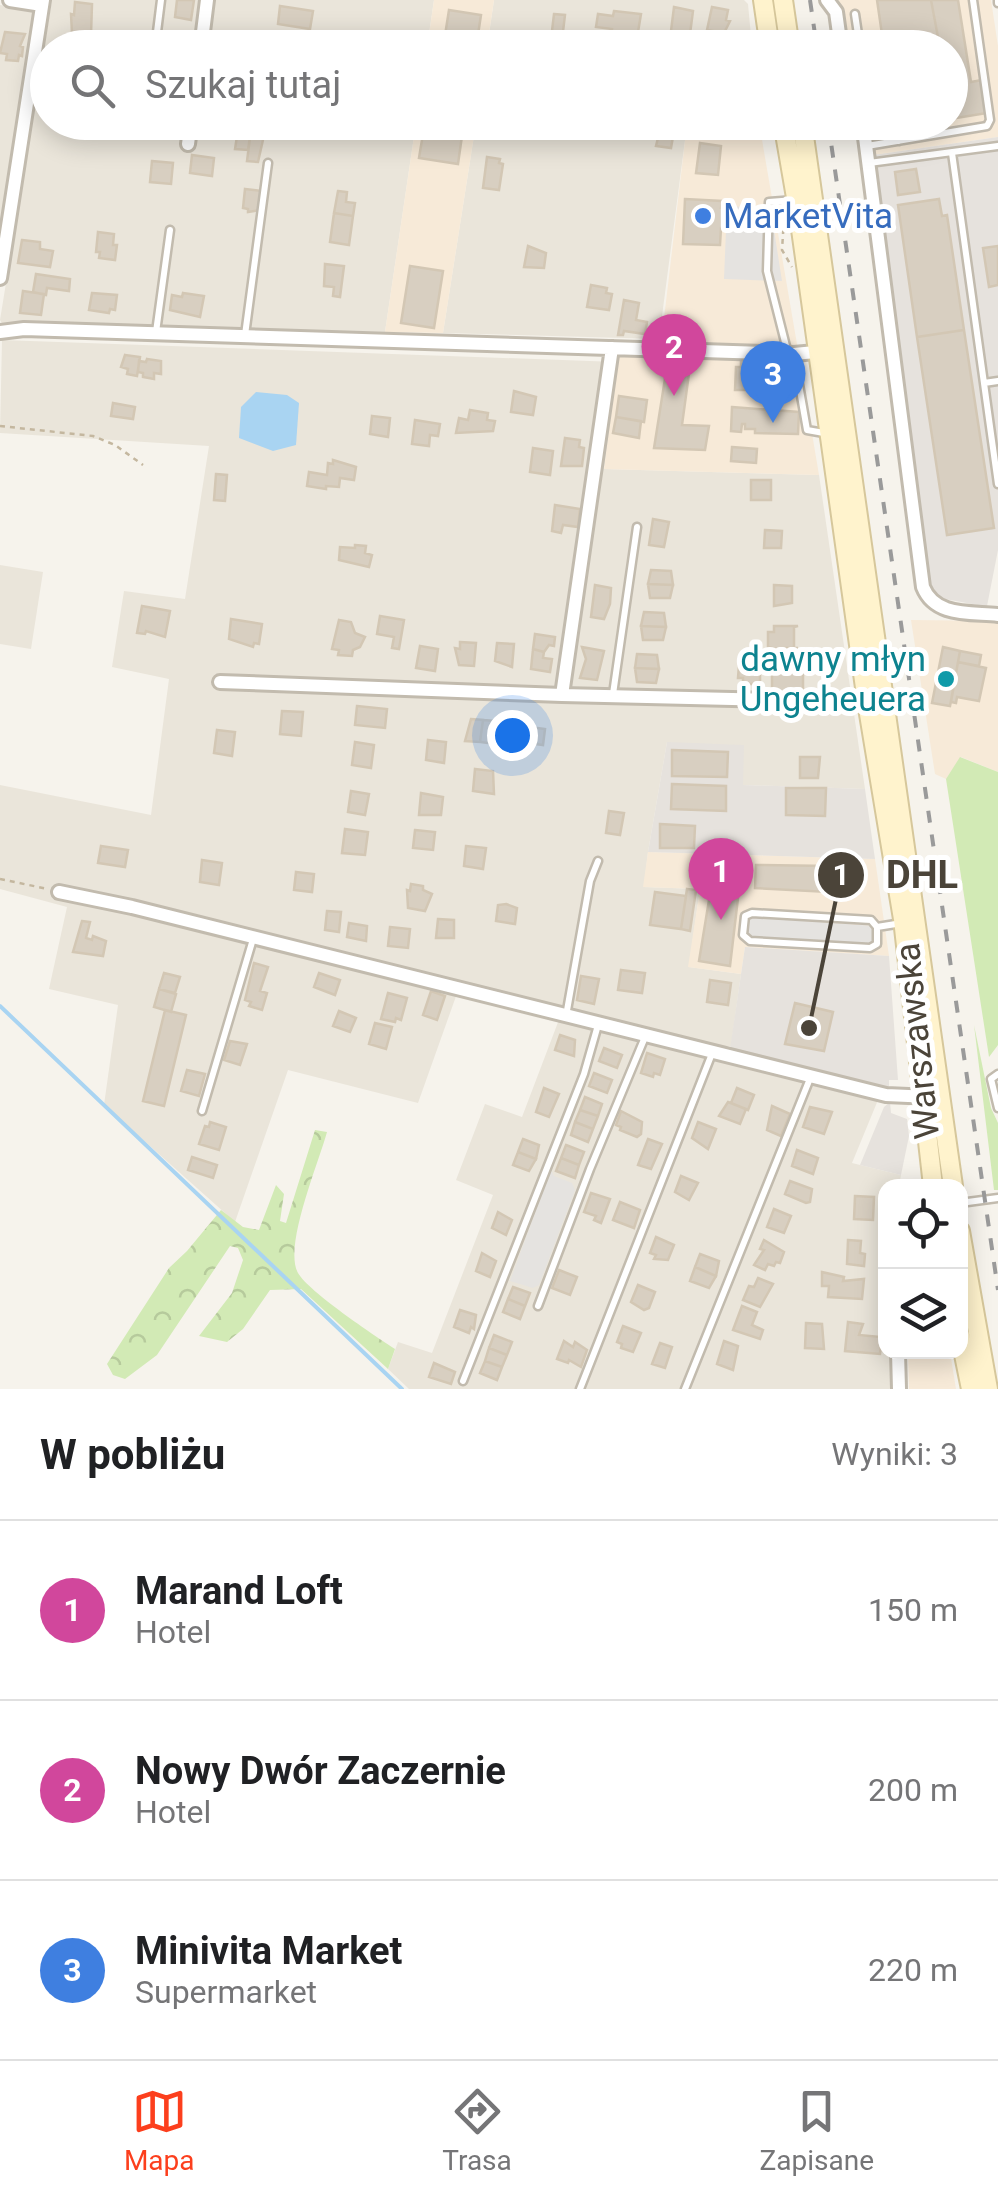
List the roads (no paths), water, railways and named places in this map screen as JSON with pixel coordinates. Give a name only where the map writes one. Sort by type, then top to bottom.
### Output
[{"type":"main road","points":[[763,0],[767,30]]},
{"type":"main road","points":[[783,0],[787,30]]},
{"type":"main road","points":[[786,140],[825,351],[862,604]]},
{"type":"main road","points":[[804,140],[825,351],[829,434],[862,604]]},
{"type":"main road","name":"Warszawska","points":[[862,604],[867,702],[932,1097],[952,1179]]},
{"type":"main road","name":"Warszawska","points":[[862,604],[932,1097],[933,1179]]},
{"type":"main road","points":[[967,1269],[988,1389]]},
{"type":"main road","points":[[965,1359],[971,1389]]},
{"type":"street","points":[[10,0],[42,2],[38,30]]},
{"type":"street","points":[[203,30],[207,0]]},
{"type":"street","points":[[828,0],[836,12],[839,30]]},
{"type":"street","points":[[0,278],[30,81]]},
{"type":"street","points":[[188,144],[189,140]]},
{"type":"street","points":[[865,140],[918,558],[929,601],[943,609],[998,615]]},
{"type":"street","points":[[0,332],[24,329],[791,354],[825,351]]},
{"type":"street","points":[[562,695],[612,348]]},
{"type":"street","points":[[220,682],[867,702]]},
{"type":"street","points":[[59,892],[898,1097],[932,1097]]},
{"type":"street","points":[[898,1359],[899,1389]]},
{"type":"lane","points":[[157,30],[161,0]]},
{"type":"lane","points":[[968,130],[982,128],[990,120],[973,0]]},
{"type":"lane","points":[[855,14],[857,30]]},
{"type":"lane","points":[[866,146],[906,140]]},
{"type":"lane","points":[[868,163],[998,146]]},
{"type":"lane","points":[[952,154],[998,484]]},
{"type":"lane","points":[[245,336],[268,162]]},
{"type":"lane","points":[[797,200],[770,202],[767,271],[791,354],[807,430],[829,434]]},
{"type":"lane","points":[[156,334],[170,230]]},
{"type":"lane","points":[[984,383],[998,381]]},
{"type":"lane","points":[[612,696],[637,527]]},
{"type":"lane","points":[[566,1016],[590,881],[598,861]]},
{"type":"lane","points":[[752,913],[872,920],[878,926],[877,944],[870,948],[750,941],[744,935],[744,918],[752,913]]},
{"type":"lane","points":[[878,926],[903,923]]},
{"type":"lane","points":[[202,1111],[253,938]]},
{"type":"lane","points":[[463,1381],[584,1074],[598,1025]]},
{"type":"lane","points":[[538,1306],[646,1036]]},
{"type":"lane","points":[[580,1389],[714,1050]]},
{"type":"lane","points":[[685,1389],[812,1074]]},
{"type":"lane","points":[[998,1074],[990,1079],[998,1108]]},
{"type":"lane","points":[[968,1202],[998,1198]]},
{"type":"water","points":[[256,392],[287,395],[299,403],[296,445],[273,451],[239,438],[241,407]]},
{"type":"waterway","points":[[0,1006],[402,1389]]},
{"type":"railway","points":[[810,0],[814,30]]},
{"type":"railway","points":[[831,140],[998,1290]]},
{"type":"place","name":"MarketVita","points":[[703,216]]},
{"type":"place","name":"Nowy Dwór Zaczernie","points":[[674,396]]},
{"type":"place","name":"Minivita Market","points":[[773,423]]},
{"type":"place","name":"dawny młyn Ungeheuera","points":[[946,679]]},
{"type":"place","name":"Marand Loft","points":[[721,920]]},
{"type":"place","name":"DHL","points":[[809,1028]]}]
